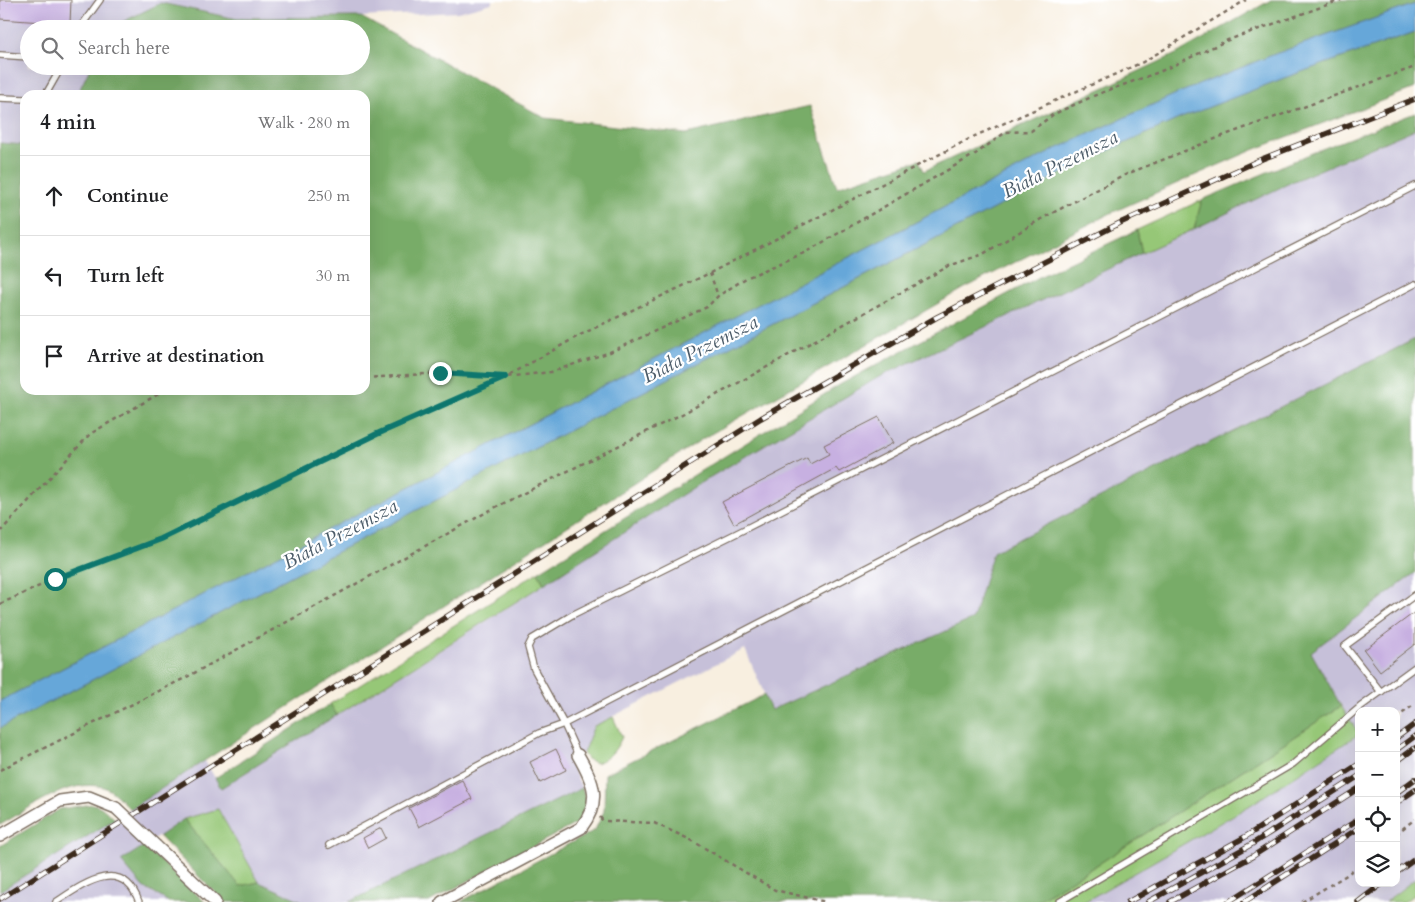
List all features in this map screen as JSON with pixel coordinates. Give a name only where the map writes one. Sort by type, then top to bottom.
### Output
[{"type":"street","points":[[442,902],[581,828],[593,807],[592,780],[578,755]]},
{"type":"street","points":[[0,836],[60,801],[88,797],[116,808],[215,902]]},
{"type":"lane","points":[[86,20],[100,0]]},
{"type":"lane","points":[[0,55],[20,56]]},
{"type":"lane","points":[[48,90],[57,75]]},
{"type":"lane","points":[[0,98],[20,99]]},
{"type":"lane","points":[[578,755],[564,724],[534,669],[528,648],[532,639],[572,615],[750,527],[1415,186]]},
{"type":"lane","points":[[329,845],[539,734],[564,724],[1415,284]]},
{"type":"lane","points":[[1380,692],[1345,646],[1415,595]]},
{"type":"lane","points":[[1059,902],[1293,764],[1380,692],[1415,667]]},
{"type":"lane","points":[[56,902],[98,878],[110,876],[121,880],[130,888],[139,902]]},
{"type":"path","points":[[0,604],[55,579],[161,539],[377,434],[506,377],[580,335],[710,273],[975,136],[1144,62],[1246,0]]},
{"type":"path","points":[[370,378],[440,373],[506,377],[551,372],[610,352],[706,307],[718,296],[746,278],[806,252],[977,153],[1006,132],[1031,131],[1054,114],[1098,94],[1159,72],[1228,40],[1341,0]]},
{"type":"path","points":[[0,770],[188,677],[496,507],[684,413],[949,266],[983,254],[1041,219],[1127,174],[1234,132],[1415,67]]},
{"type":"path","points":[[710,273],[718,296]]},
{"type":"path","points":[[0,532],[90,434],[156,395]]},
{"type":"path","points":[[1400,715],[1415,704]]},
{"type":"path","points":[[593,807],[603,821],[654,823],[692,840],[775,890],[826,902]]},
{"type":"path","points":[[1400,831],[1415,819]]},
{"type":"path","points":[[1302,902],[1346,876],[1355,868]]},
{"type":"shaded area","points":[[0,0],[492,0],[492,3],[458,12],[361,17],[232,18],[161,3],[128,20],[20,20],[20,75],[87,75],[79,90],[20,90],[20,145],[0,143]]},
{"type":"shaded area","points":[[1415,129],[1415,339],[993,552],[973,619],[771,710],[745,649],[594,726],[585,752],[569,760],[582,788],[349,902],[304,902],[259,882],[218,809],[184,819],[144,846],[149,891],[169,902],[0,902],[0,891],[205,761],[221,788],[490,619],[702,482],[879,377],[1294,181]]},
{"type":"shaded area","points":[[1415,573],[1415,879],[1385,902],[1084,902],[1355,736],[1355,887],[1400,887],[1400,707],[1355,707],[1355,729],[1310,652]]},
{"type":"green space","points":[[1271,0],[1415,0],[1415,4],[1275,54],[1176,94],[1054,150],[0,701],[0,143],[20,145],[20,395],[370,395],[370,90],[79,90],[87,75],[370,75],[370,22],[545,118],[686,134],[810,106],[837,187],[919,160],[924,171],[1176,54]]},
{"type":"green space","points":[[161,3],[232,18],[361,17],[366,20],[126,20]]},
{"type":"green space","points":[[1415,32],[1415,88],[1253,150],[1189,178],[1111,213],[965,288],[704,438],[130,809],[114,793],[103,787],[90,785],[76,787],[49,797],[0,825],[0,728],[1083,162],[1181,118],[1284,78]]},
{"type":"green space","points":[[1415,113],[1415,129],[1294,181],[1194,229],[1202,200],[1319,150]]},
{"type":"green space","points":[[1202,200],[1194,229],[1142,253],[1137,230]]},
{"type":"green space","points":[[1137,230],[1142,253],[879,377],[702,482],[544,584],[538,572],[841,384],[1041,276]]},
{"type":"green space","points":[[1415,339],[1415,573],[1311,652],[1341,706],[1100,863],[1035,902],[460,902],[595,830],[604,811],[605,774],[764,695],[771,710],[973,619],[993,552]]},
{"type":"green space","points":[[538,572],[544,584],[337,715],[330,704]]},
{"type":"green space","points":[[330,704],[337,715],[221,788],[215,778]]},
{"type":"green space","points":[[1341,706],[1355,728],[1355,737],[1249,806],[1084,902],[1035,902],[1100,863]]},
{"type":"green space","points":[[613,717],[622,737],[617,746],[609,756],[601,761],[596,763],[587,759],[583,753],[594,726]]},
{"type":"green space","points":[[582,788],[587,800],[587,813],[581,821],[429,902],[349,902]]},
{"type":"green space","points":[[93,804],[101,807],[115,819],[0,891],[0,846],[60,809]]},
{"type":"green space","points":[[218,809],[259,882],[240,886],[184,819]]},
{"type":"green space","points":[[184,819],[240,886],[259,882],[304,902],[224,902],[159,836]]},
{"type":"green space","points":[[144,846],[205,902],[169,902],[143,887],[121,861]]},
{"type":"green space","points":[[1415,879],[1415,894],[1404,902],[1385,902]]},
{"type":"water","name":"Biała Przemsza","points":[[1415,4],[1415,32],[1284,78],[1181,118],[1083,162],[0,728],[0,701],[1054,150],[1176,94],[1275,54]]},
{"type":"building","points":[[0,0],[71,0],[70,20],[0,19]]},
{"type":"building","points":[[879,417],[893,443],[839,472],[836,468],[734,524],[722,502],[807,458],[810,464],[829,454],[824,445]]},
{"type":"building","points":[[1415,612],[1415,644],[1380,671],[1364,650]]},
{"type":"building","points":[[556,749],[566,770],[540,783],[530,762]]},
{"type":"building","points":[[462,780],[472,799],[419,827],[409,808]]},
{"type":"building","points":[[381,828],[386,838],[368,848],[363,838]]},
{"type":"railway","points":[[0,899],[761,418],[937,317],[1120,223],[1262,159],[1415,99]]},
{"type":"railway","points":[[1400,735],[1415,724]]},
{"type":"railway","points":[[1400,747],[1415,736]]},
{"type":"railway","points":[[1400,759],[1415,748]]},
{"type":"railway","points":[[1128,902],[1245,837],[1355,767]]},
{"type":"railway","points":[[1148,902],[1252,844],[1355,779]]},
{"type":"railway","points":[[1400,790],[1415,779]]},
{"type":"railway","points":[[1400,800],[1415,790]]},
{"type":"railway","points":[[1170,902],[1253,856],[1355,791]]},
{"type":"railway","points":[[1228,902],[1355,822]]},
{"type":"railway","points":[[1244,902],[1355,831]]},
{"type":"railway","points":[[1400,870],[1415,859]]},
{"type":"railway","points":[[1358,902],[1378,887]]},
{"type":"route","points":[[55,579],[161,539],[377,434],[506,377],[440,373]]}]
